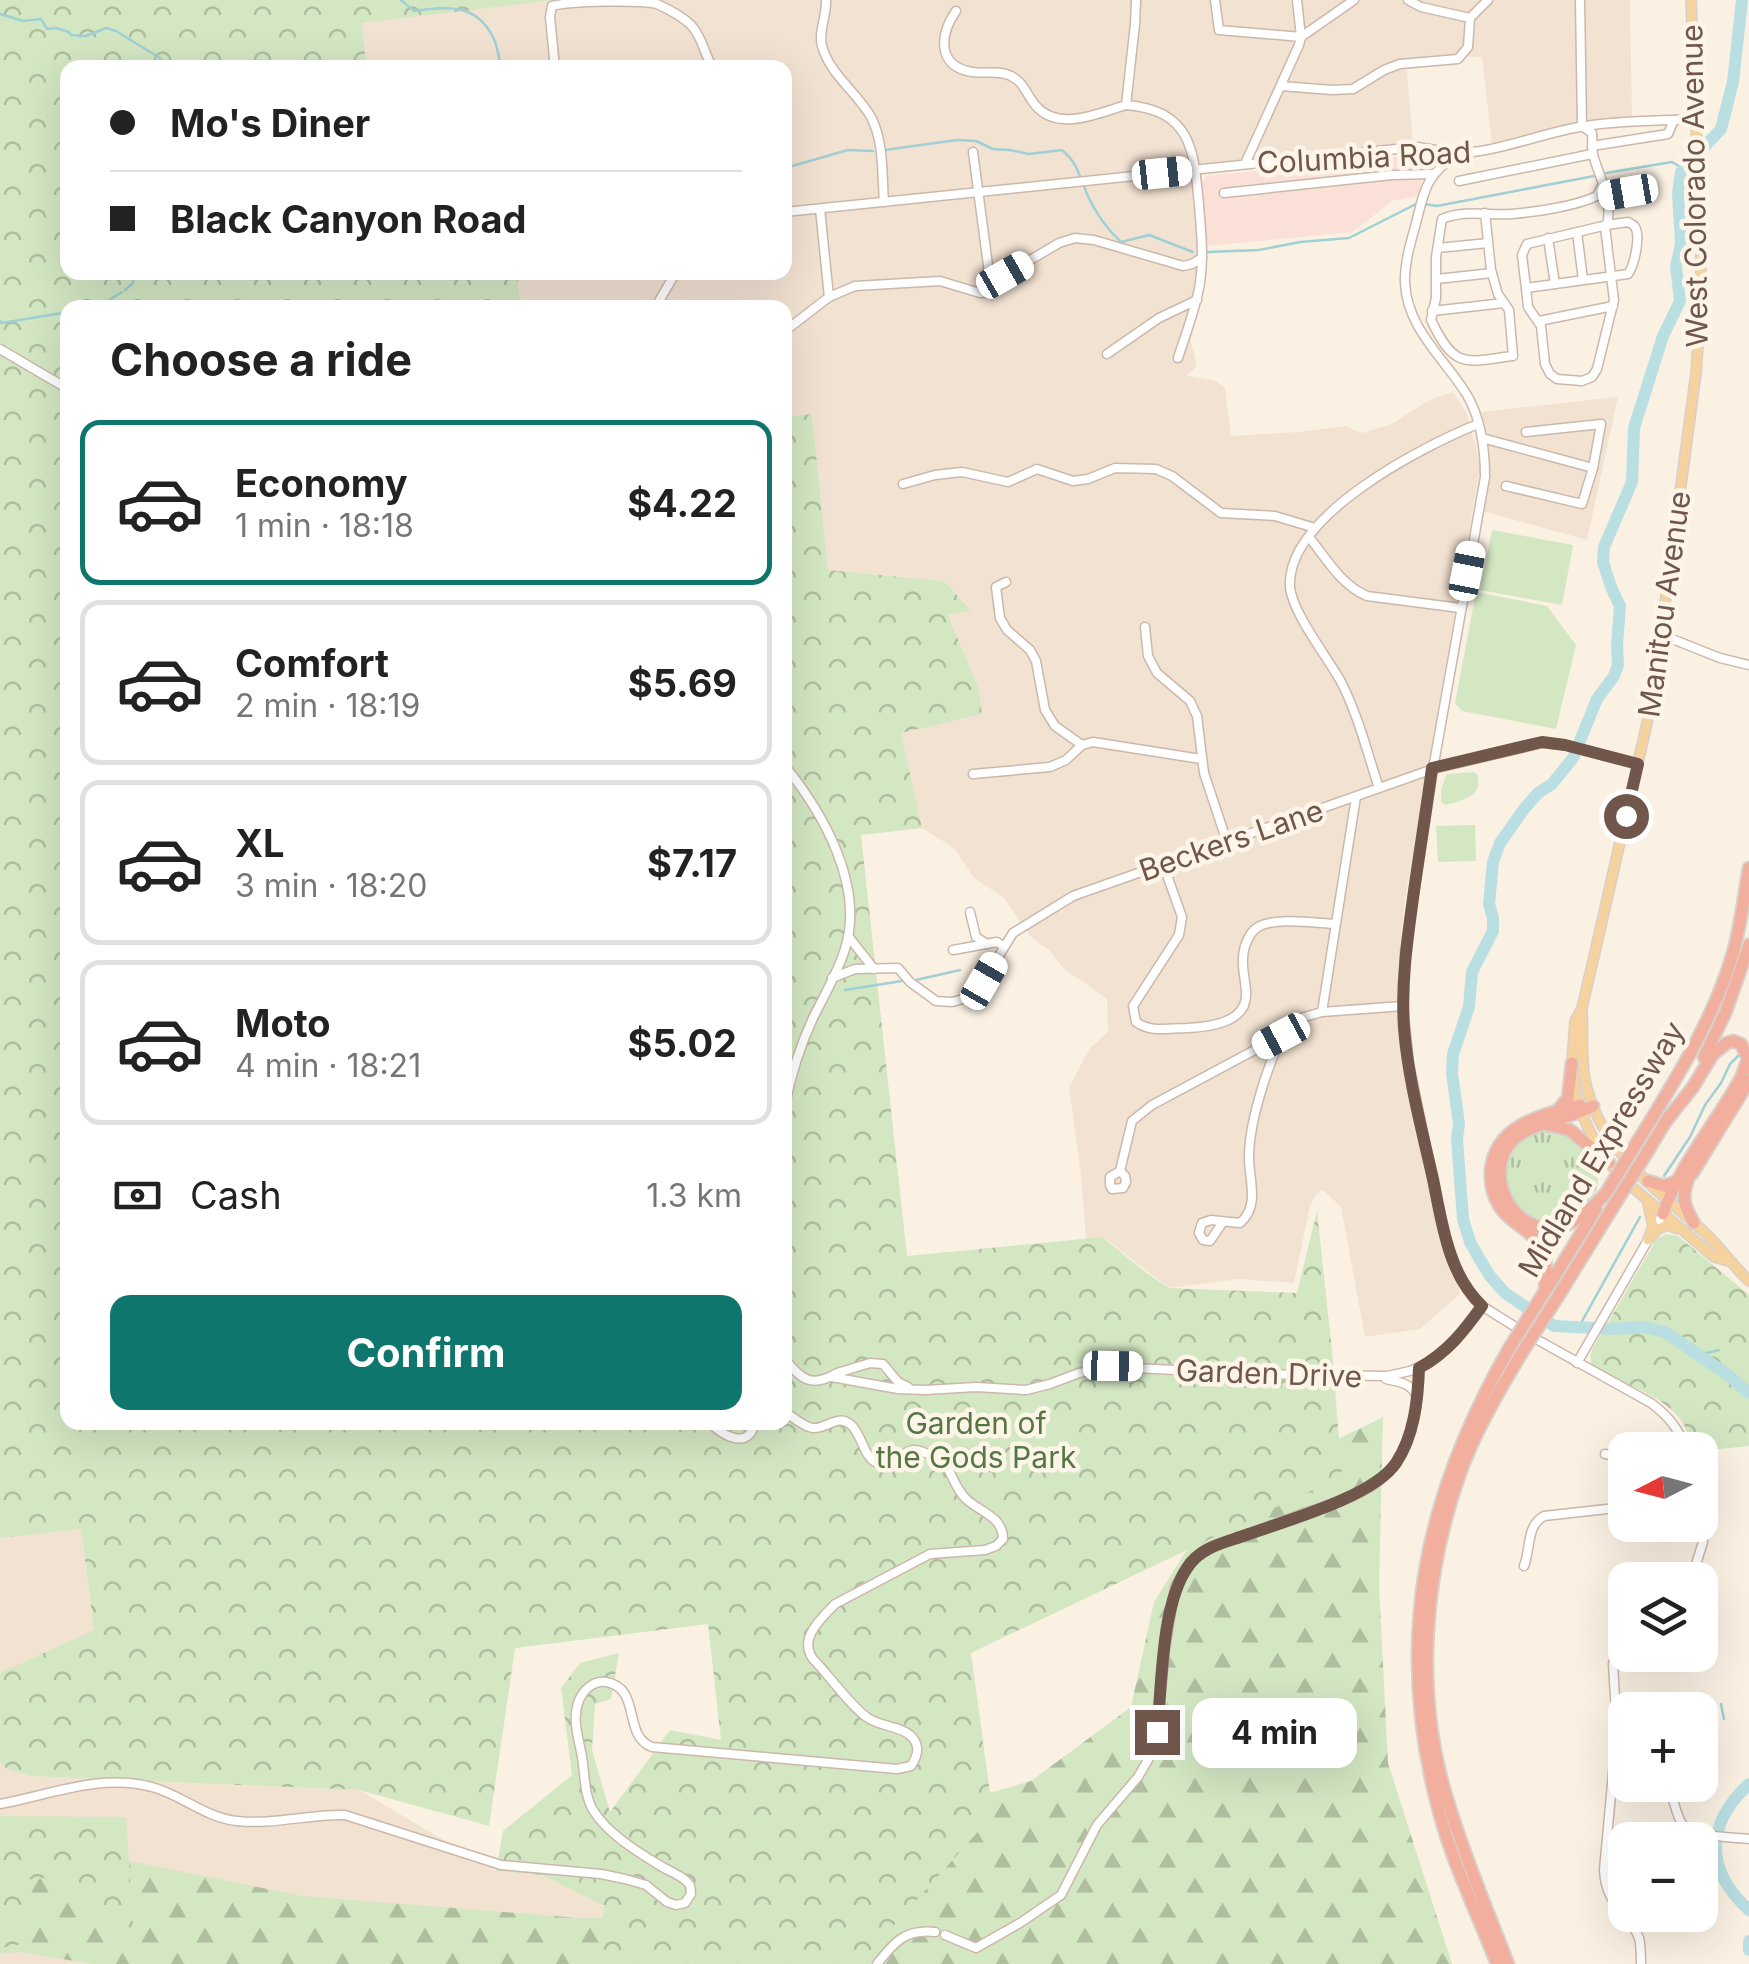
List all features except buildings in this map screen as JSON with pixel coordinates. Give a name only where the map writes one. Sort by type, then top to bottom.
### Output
[{"type":"highway","name":"Midland Expressway","points":[[1497,1964],[1440,1817],[1425,1748],[1418,1688],[1418,1640],[1429,1544],[1444,1488],[1485,1390],[1557,1298],[1638,1141],[1700,1036],[1733,952],[1749,868]]},
{"type":"highway","name":"Midland Expressway","points":[[1508,1964],[1459,1836],[1433,1734],[1427,1645],[1435,1564],[1460,1474],[1545,1291],[1648,1151],[1694,1075],[1718,1029],[1749,944]]},
{"type":"highway","points":[[1666,1121],[1719,1048],[1734,1041],[1743,1046],[1748,1058],[1742,1076],[1668,1206]]},
{"type":"highway","points":[[1552,1114],[1567,1100],[1572,1063]]},
{"type":"highway","points":[[1689,1227],[1683,1180],[1749,1081]]},
{"type":"highway","points":[[1545,1291],[1546,1263],[1540,1245],[1506,1216],[1492,1186],[1494,1156],[1508,1133],[1522,1124],[1584,1108]]},
{"type":"highway","points":[[1584,1108],[1516,1137],[1501,1160],[1500,1185],[1510,1207],[1530,1222],[1554,1228],[1611,1198]]},
{"type":"highway","points":[[1544,1125],[1570,1130],[1609,1163]]},
{"type":"highway","points":[[1648,1181],[1664,1186],[1683,1180]]},
{"type":"main road","name":"West Colorado Avenue","points":[[1691,0],[1700,171],[1696,373]]},
{"type":"main road","name":"Manitou Avenue","points":[[1696,373],[1652,701],[1582,1008],[1584,1108],[1668,1206],[1689,1227],[1722,1247],[1728,1262],[1749,1281]]},
{"type":"main road","name":"Manitou Avenue","points":[[1582,1008],[1575,1021],[1572,1063],[1591,1134],[1623,1179],[1644,1197],[1668,1206]]},
{"type":"main road","points":[[1644,1197],[1652,1219],[1648,1240]]},
{"type":"main road","points":[[1648,1240],[1666,1225],[1689,1227]]},
{"type":"street","points":[[826,0],[820,41],[841,81],[873,122],[884,202]]},
{"type":"street","points":[[1126,105],[1136,0]]},
{"type":"street","points":[[1215,0],[1219,30],[1301,37],[1354,0]]},
{"type":"street","points":[[1245,164],[1301,37],[1297,0]]},
{"type":"street","points":[[1408,0],[1421,7],[1470,18]]},
{"type":"street","points":[[1282,86],[1353,89],[1400,64],[1458,59],[1468,47],[1470,18],[1488,0]]},
{"type":"street","points":[[1526,288],[1582,280],[1610,277],[1625,276],[1632,270],[1635,258],[1634,226],[1628,222],[1606,226],[1548,238],[1527,244],[1523,250],[1527,304],[1539,321],[1548,372],[1557,379],[1592,377],[1614,292],[1610,277],[1606,226],[1610,211],[1592,143],[1582,126],[1580,0]]},
{"type":"street","points":[[554,60],[552,6],[634,1],[656,4],[690,23],[700,36],[708,60]]},
{"type":"street","points":[[956,10],[948,22],[943,43],[956,66],[970,72],[1011,76],[1022,84],[1039,109],[1051,117],[1079,118],[1126,105],[1162,114],[1190,142],[1196,169],[1202,258],[1196,300],[1178,358]]},
{"type":"street","name":"Columbia Road","points":[[792,211],[1416,148],[1458,154],[1513,145],[1582,126],[1696,119]]},
{"type":"street","points":[[1459,180],[1592,143],[1668,134],[1677,120]]},
{"type":"street","points":[[1428,148],[1434,173],[1421,204],[1405,270],[1407,299],[1421,332],[1467,396],[1482,438],[1485,477],[1432,768],[1405,952],[1403,1006],[1409,1064],[1443,1230],[1459,1276],[1471,1294],[1482,1306],[1651,1403],[1679,1432]]},
{"type":"street","points":[[973,152],[990,288]]},
{"type":"street","points":[[1224,193],[1434,173],[1458,154]]},
{"type":"street","points":[[1484,213],[1492,273],[1505,305],[1513,356],[1471,362],[1454,356],[1432,325],[1440,222],[1446,216],[1484,213],[1515,214],[1580,202],[1597,196],[1602,184]]},
{"type":"street","points":[[1607,196],[1648,188]]},
{"type":"street","points":[[820,208],[829,297]]},
{"type":"street","points":[[1577,232],[1582,280]]},
{"type":"street","points":[[792,326],[829,297],[855,286],[934,281],[987,292],[1005,275],[1075,238],[1182,266],[1202,258]]},
{"type":"street","points":[[1548,238],[1555,284]]},
{"type":"street","points":[[1438,248],[1488,243]]},
{"type":"street","points":[[1437,279],[1492,273]]},
{"type":"street","points":[[1106,354],[1160,318],[1196,300]]},
{"type":"street","points":[[1432,311],[1527,304]]},
{"type":"street","points":[[1539,321],[1612,306]]},
{"type":"street","points":[[0,349],[60,384]]},
{"type":"street","points":[[1379,788],[1342,683],[1296,605],[1292,572],[1315,528],[1346,498],[1434,442],[1478,424]]},
{"type":"street","points":[[1506,486],[1582,504],[1600,424],[1526,432]]},
{"type":"street","points":[[1482,438],[1593,468]]},
{"type":"street","points":[[902,484],[962,472],[1008,482],[1037,469],[1073,481],[1115,468],[1144,468],[1168,473],[1221,513],[1275,516],[1315,528]]},
{"type":"street","points":[[1309,537],[1358,592],[1460,608]]},
{"type":"street","points":[[1006,582],[996,587],[1000,618],[1036,661],[1045,710],[1055,726],[1082,744]]},
{"type":"street","points":[[1145,627],[1148,656],[1157,672],[1190,701],[1197,716],[1201,759],[1227,842]]},
{"type":"street","points":[[1662,635],[1749,665]]},
{"type":"street","points":[[973,774],[1050,767],[1066,760],[1082,744],[1092,742],[1201,759]]},
{"type":"street","name":"Beckers Lane","points":[[848,936],[874,968],[898,968],[929,998],[958,1001],[974,996],[1013,933],[1073,896],[1432,768],[1540,743],[1565,745],[1638,764]]},
{"type":"street","points":[[792,775],[816,808],[832,841],[849,904],[843,956],[802,1042],[792,1080]]},
{"type":"street","points":[[1322,1012],[1356,797]]},
{"type":"street","points":[[1163,864],[1182,918],[1179,934],[1133,1006],[1136,1022],[1146,1029],[1217,1025],[1237,1013],[1246,998],[1244,951],[1260,926],[1290,922],[1335,924]]},
{"type":"street","points":[[970,912],[976,937],[988,944]]},
{"type":"street","points":[[953,950],[996,942],[1003,946]]},
{"type":"street","points":[[832,978],[855,969],[874,968]]},
{"type":"street","points":[[1223,1222],[1240,1223],[1253,1205],[1249,1152],[1267,1074],[1290,1021],[1322,1012],[1403,1006]]},
{"type":"street","points":[[1120,1171],[1132,1121],[1152,1105],[1281,1036]]},
{"type":"street","points":[[1577,1363],[1668,1206]]},
{"type":"street","name":"Garden Drive","points":[[792,1367],[803,1379],[832,1377],[898,1389],[1026,1390],[1113,1366],[1400,1374],[1430,1362],[1455,1341],[1482,1306]]},
{"type":"street","points":[[832,1377],[870,1363],[880,1364],[898,1382],[912,1389]]},
{"type":"street","points":[[878,1964],[907,1934],[922,1931],[976,1948],[1062,1895],[1097,1826],[1152,1753],[1172,1602],[1175,1587],[1190,1562],[1214,1546],[1352,1496],[1380,1480],[1397,1462],[1403,1448],[1418,1399],[1419,1368]]},
{"type":"street","points":[[1376,1376],[1411,1387],[1418,1399]]},
{"type":"street","points":[[0,1804],[90,1784],[147,1786],[235,1821],[345,1815],[501,1864],[646,1884],[666,1902],[685,1903],[691,1894],[684,1879],[616,1836],[593,1811],[575,1724],[578,1700],[585,1689],[605,1682],[623,1692],[630,1702],[637,1737],[652,1747],[896,1768],[910,1766],[918,1756],[913,1738],[870,1720],[813,1659],[807,1643],[835,1604],[930,1554],[985,1550],[1003,1539],[1003,1529],[967,1500],[944,1462],[915,1450],[879,1464],[847,1422],[838,1419],[811,1428],[792,1416]]},
{"type":"street","points":[[716,1430],[738,1438],[747,1437],[754,1430]]},
{"type":"street","points":[[1524,1566],[1536,1521],[1544,1516],[1608,1509]]},
{"type":"street","points":[[1614,1802],[1605,1884],[1640,1942],[1641,1964]]},
{"type":"street","points":[[1674,1802],[1679,1821],[1686,1828],[1710,1836],[1749,1838]]},
{"type":"shaded area","points":[[557,0],[1630,0],[1632,117],[1566,126],[1492,145],[1482,57],[1406,60],[1413,143],[1199,164],[1206,252],[1204,278],[1189,334],[1197,366],[1186,376],[1214,380],[1225,388],[1231,436],[1345,426],[1362,433],[1392,424],[1431,399],[1453,392],[1466,412],[1477,450],[1480,468],[1405,900],[1398,966],[1398,1014],[1405,1068],[1460,1294],[1420,1329],[1365,1337],[1341,1207],[1323,1190],[1310,1206],[1294,1283],[1239,1279],[1169,1288],[1103,1237],[1086,1239],[1069,1087],[1090,1048],[1108,1032],[1107,999],[1063,968],[1049,950],[1032,938],[1003,897],[974,878],[954,848],[922,828],[901,733],[978,687],[948,614],[971,609],[944,581],[828,570],[812,415],[792,416],[792,300],[520,300],[518,280],[792,280],[792,60],[365,60],[361,23]]},
{"type":"shaded area","points":[[1421,154],[1427,160],[1418,196],[1392,201],[1353,232],[1206,246],[1201,184],[1207,176]]},
{"type":"shaded area","points":[[1618,397],[1587,540],[1483,511],[1490,457],[1481,412]]},
{"type":"shaded area","points":[[81,1529],[94,1631],[0,1673],[0,1538]]},
{"type":"shaded area","points":[[0,1762],[7,1769],[29,1776],[359,1790],[496,1871],[542,1875],[604,1906],[597,1964],[0,1964]]},
{"type":"green space","name":"Garden of the Gods Park","points":[[0,0],[557,0],[362,23],[365,60],[60,60],[60,280],[518,280],[520,300],[60,300],[60,1430],[792,1430],[792,416],[812,414],[828,570],[944,581],[971,610],[948,615],[978,687],[982,714],[901,733],[922,828],[861,835],[907,1256],[1102,1237],[1169,1288],[1297,1293],[1317,1211],[1342,1476],[971,1653],[993,1815],[859,1964],[597,1964],[604,1906],[542,1875],[496,1871],[503,1831],[572,1775],[561,1688],[580,1663],[619,1653],[611,1699],[595,1704],[592,1750],[610,1812],[670,1730],[721,1740],[708,1624],[515,1648],[489,1826],[359,1790],[29,1776],[7,1769],[0,1762],[0,1673],[94,1630],[81,1529],[0,1538]]},
{"type":"green space","points":[[1492,530],[1573,545],[1562,605],[1480,590]]},
{"type":"green space","points":[[1476,592],[1547,606],[1576,645],[1556,729],[1462,711],[1455,703]]},
{"type":"green space","points":[[1473,772],[1478,781],[1475,792],[1453,803],[1441,802],[1447,774]]},
{"type":"green space","points":[[1475,825],[1476,861],[1438,862],[1436,826]]},
{"type":"green space","points":[[1551,1130],[1569,1134],[1584,1144],[1594,1159],[1598,1177],[1594,1195],[1584,1210],[1569,1220],[1551,1224],[1533,1220],[1518,1210],[1508,1195],[1504,1177],[1508,1159],[1518,1144],[1533,1134]]},
{"type":"green space","points":[[1666,1234],[1678,1236],[1749,1295],[1749,1446],[1718,1449],[1718,1432],[1688,1432],[1668,1406],[1592,1365],[1593,1348],[1656,1240]]},
{"type":"green space","points":[[1383,1417],[1379,1586],[1388,1763],[1452,1964],[94,1964],[17,1952],[0,1954],[0,1855],[61,1847],[302,1896],[579,1918],[715,1918],[944,1806],[1031,1781],[1131,1707],[1154,1602],[1220,1497]]},
{"type":"green space","points":[[0,1816],[126,1817],[135,1954],[44,1878],[23,1880],[15,1895],[31,1909],[22,1944],[0,1948]]},
{"type":"waterway","points":[[401,0],[414,11],[449,8],[469,12],[486,26],[500,60]]},
{"type":"waterway","points":[[1742,0],[1733,82],[1721,129],[1681,172],[1681,244],[1676,266],[1680,301],[1663,336],[1634,428],[1632,482],[1604,547],[1603,562],[1620,606],[1618,665],[1597,699],[1573,758],[1524,809],[1500,843],[1493,862],[1489,904],[1493,931],[1472,972],[1469,1007],[1453,1054],[1452,1073],[1459,1124],[1463,1219],[1479,1258],[1505,1293],[1554,1326],[1643,1327],[1665,1332],[1749,1393]]},
{"type":"waterway","points":[[0,14],[23,21],[41,19],[47,29],[56,28],[71,35],[86,36],[106,28],[161,60]]},
{"type":"waterway","points":[[885,150],[957,140],[1029,154],[1062,150],[1075,165],[1098,214],[1121,242],[1149,235],[1193,252]]},
{"type":"waterway","points":[[792,166],[848,150],[873,151]]},
{"type":"waterway","points":[[1606,173],[1672,162],[1684,169]]},
{"type":"waterway","points":[[1424,204],[1437,206],[1594,176]]},
{"type":"waterway","points":[[1208,252],[1259,250],[1349,238],[1416,204]]},
{"type":"waterway","points":[[125,290],[134,280]]},
{"type":"waterway","points":[[109,300],[122,292]]},
{"type":"waterway","points":[[0,321],[60,313]]},
{"type":"waterway","points":[[916,980],[960,970]]},
{"type":"waterway","points":[[845,990],[902,981]]},
{"type":"waterway","points":[[1664,1176],[1730,1064],[1740,1054]]},
{"type":"waterway","points":[[1574,1327],[1581,1323],[1640,1217]]},
{"type":"waterway","points":[[1698,1355],[1719,1350]]},
{"type":"waterway","points":[[1721,1704],[1724,1719]]},
{"type":"waterway","points":[[1749,1784],[1724,1815],[1716,1847],[1724,1879],[1749,1910]]},
{"type":"waterway","points":[[1749,1941],[1749,1950]]},
{"type":"route","points":[[1157,1732],[1172,1602],[1175,1587],[1190,1562],[1214,1546],[1352,1496],[1380,1480],[1397,1462],[1412,1425],[1418,1404],[1419,1368],[1444,1352],[1482,1306],[1459,1276],[1443,1230],[1404,1029],[1405,952],[1432,768],[1540,743],[1565,745],[1638,764],[1626,816]]}]
